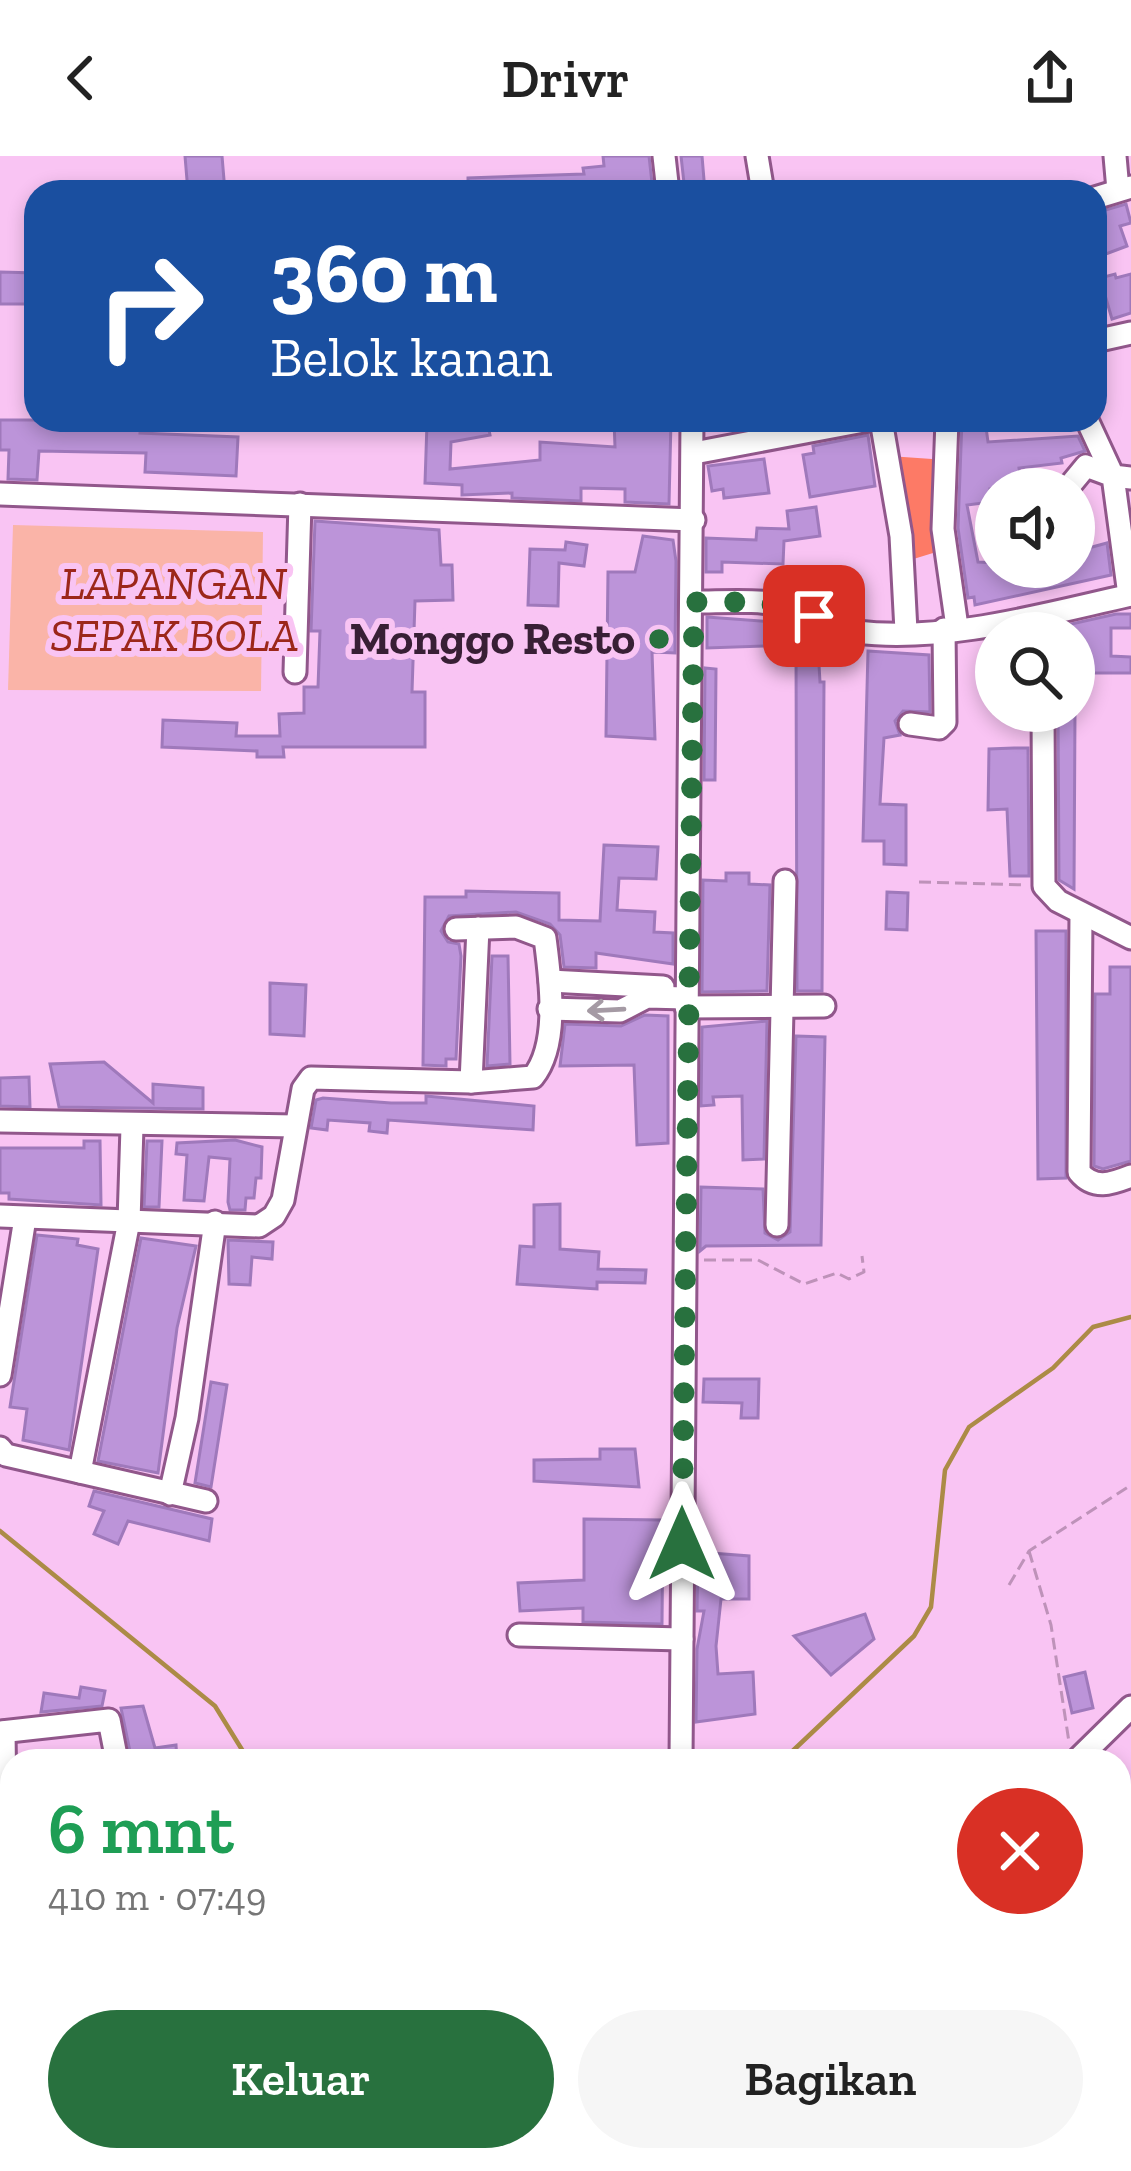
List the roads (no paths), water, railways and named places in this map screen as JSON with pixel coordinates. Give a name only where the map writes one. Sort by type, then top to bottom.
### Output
[{"type":"street","points":[[1115,156],[1124,188]]},
{"type":"street","points":[[681,1749],[693,432]]},
{"type":"street","points":[[694,453],[805,432]]},
{"type":"street","points":[[883,432],[903,551],[906,631]]},
{"type":"street","points":[[910,724],[939,728],[945,722],[951,628],[943,529],[947,432]]},
{"type":"street","points":[[1078,612],[1130,595],[1122,477],[1094,432]]},
{"type":"street","points":[[0,494],[694,520]]},
{"type":"street","points":[[295,672],[300,504]]},
{"type":"street","points":[[694,602],[762,602],[854,632],[975,627]]},
{"type":"street","points":[[1043,732],[1044,886],[1052,898],[1131,938]]},
{"type":"street","points":[[777,1225],[785,881]]},
{"type":"street","points":[[1081,914],[1079,1172],[1102,1185],[1131,1176]]},
{"type":"street","points":[[0,1216],[259,1226],[274,1216],[284,1200],[302,1088],[323,1075],[471,1082],[533,1077],[542,1067],[549,1009],[550,981],[541,932],[467,929],[471,1082]]},
{"type":"street","points":[[550,981],[686,998],[824,1006]]},
{"type":"street","points":[[549,1009],[620,1011],[647,997],[686,998]]},
{"type":"street","points":[[0,1121],[132,1127],[295,1126]]},
{"type":"street","points":[[80,1472],[129,1221],[132,1127]]},
{"type":"street","points":[[0,1375],[25,1218]]},
{"type":"street","points":[[170,1494],[188,1418],[214,1222]]},
{"type":"street","points":[[0,1448],[6,1454],[206,1501]]},
{"type":"street","points":[[519,1635],[682,1639]]},
{"type":"street","points":[[1077,1749],[1131,1707]]},
{"type":"street","points":[[2,1732],[109,1720],[115,1749]]},
{"type":"waterway","points":[[795,1749],[914,1636],[931,1607],[945,1470],[969,1427],[1053,1368],[1093,1327],[1131,1317]]},
{"type":"waterway","points":[[0,1531],[215,1706],[242,1749]]},
{"type":"place","name":"Monggo Resto","points":[[659,639]]},
{"type":"park label","name":"LAPANGAN SEPAK BOLA","points":[[174,610]]}]
